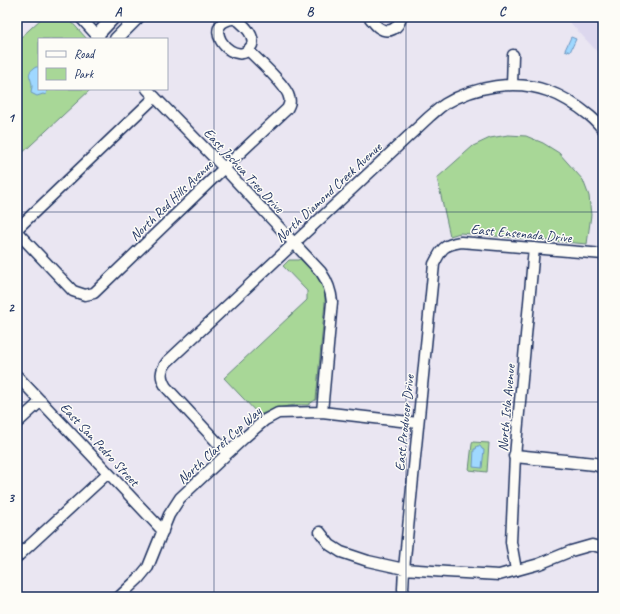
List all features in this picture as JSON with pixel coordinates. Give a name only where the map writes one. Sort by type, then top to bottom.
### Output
[{"type":"street","points":[[80,17],[98,37],[114,17]]},
{"type":"street","points":[[117,38],[138,17]]},
{"type":"street","points":[[369,17],[379,27],[386,30],[393,30],[399,24],[401,17]]},
{"type":"street","name":"North Red Hills Avenue","points":[[17,231],[73,292],[85,295],[94,293],[287,109],[290,102],[285,88],[248,50]]},
{"type":"street","points":[[512,85],[513,55]]},
{"type":"street","name":"North Diamond Creek Avenue","points":[[227,453],[166,387],[162,381],[163,367],[417,128],[445,104],[459,97],[493,86],[512,85],[530,86],[560,96],[591,116],[603,129]]},
{"type":"street","name":"East Joshua Tree Drive","points":[[148,90],[294,243],[323,276],[330,287],[332,302],[322,412]]},
{"type":"street","points":[[17,231],[155,97]]},
{"type":"street","name":"East Ensenada Drive","points":[[440,252],[449,244],[461,242],[603,254]]},
{"type":"street","name":"North Isla Avenue","points":[[516,570],[511,542],[515,456],[534,248]]},
{"type":"street","name":"East Producer Drive","points":[[405,597],[403,589],[404,568],[434,264],[440,252]]},
{"type":"street","name":"East San Pedro Street","points":[[17,376],[163,531]]},
{"type":"street","points":[[17,423],[41,401]]},
{"type":"street","name":"North Claret Cup Way","points":[[119,597],[148,567],[170,515],[180,498],[262,422],[278,413],[322,412],[418,424]]},
{"type":"street","points":[[515,456],[594,464],[603,467]]},
{"type":"street","points":[[17,557],[108,473]]},
{"type":"street","points":[[320,532],[330,545],[342,552],[368,561],[404,568],[499,575],[539,564],[571,551],[592,545],[603,548]]},
{"type":"shaded area","points":[[565,17],[603,17],[603,58]]},
{"type":"green space","points":[[43,17],[67,17],[86,38],[38,38],[38,90],[90,90],[17,158],[17,41]]},
{"type":"green space","points":[[508,135],[526,136],[543,143],[559,153],[583,180],[589,196],[591,215],[587,244],[460,233],[450,236],[437,178],[473,146],[490,138]]},
{"type":"green space","points":[[300,259],[315,274],[324,287],[325,292],[316,400],[308,405],[283,407],[259,415],[224,378],[307,300],[307,291],[283,266],[289,260]]},
{"type":"green space","points":[[473,442],[489,443],[487,472],[469,470]]},
{"type":"water","points":[[571,37],[576,39],[570,52],[565,50]]},
{"type":"water","points":[[38,67],[38,90],[47,90],[46,95],[43,94],[37,96],[31,93],[32,83],[29,74],[32,69]]},
{"type":"water","points":[[477,446],[480,446],[484,450],[482,468],[473,467],[474,449],[476,449]]}]
